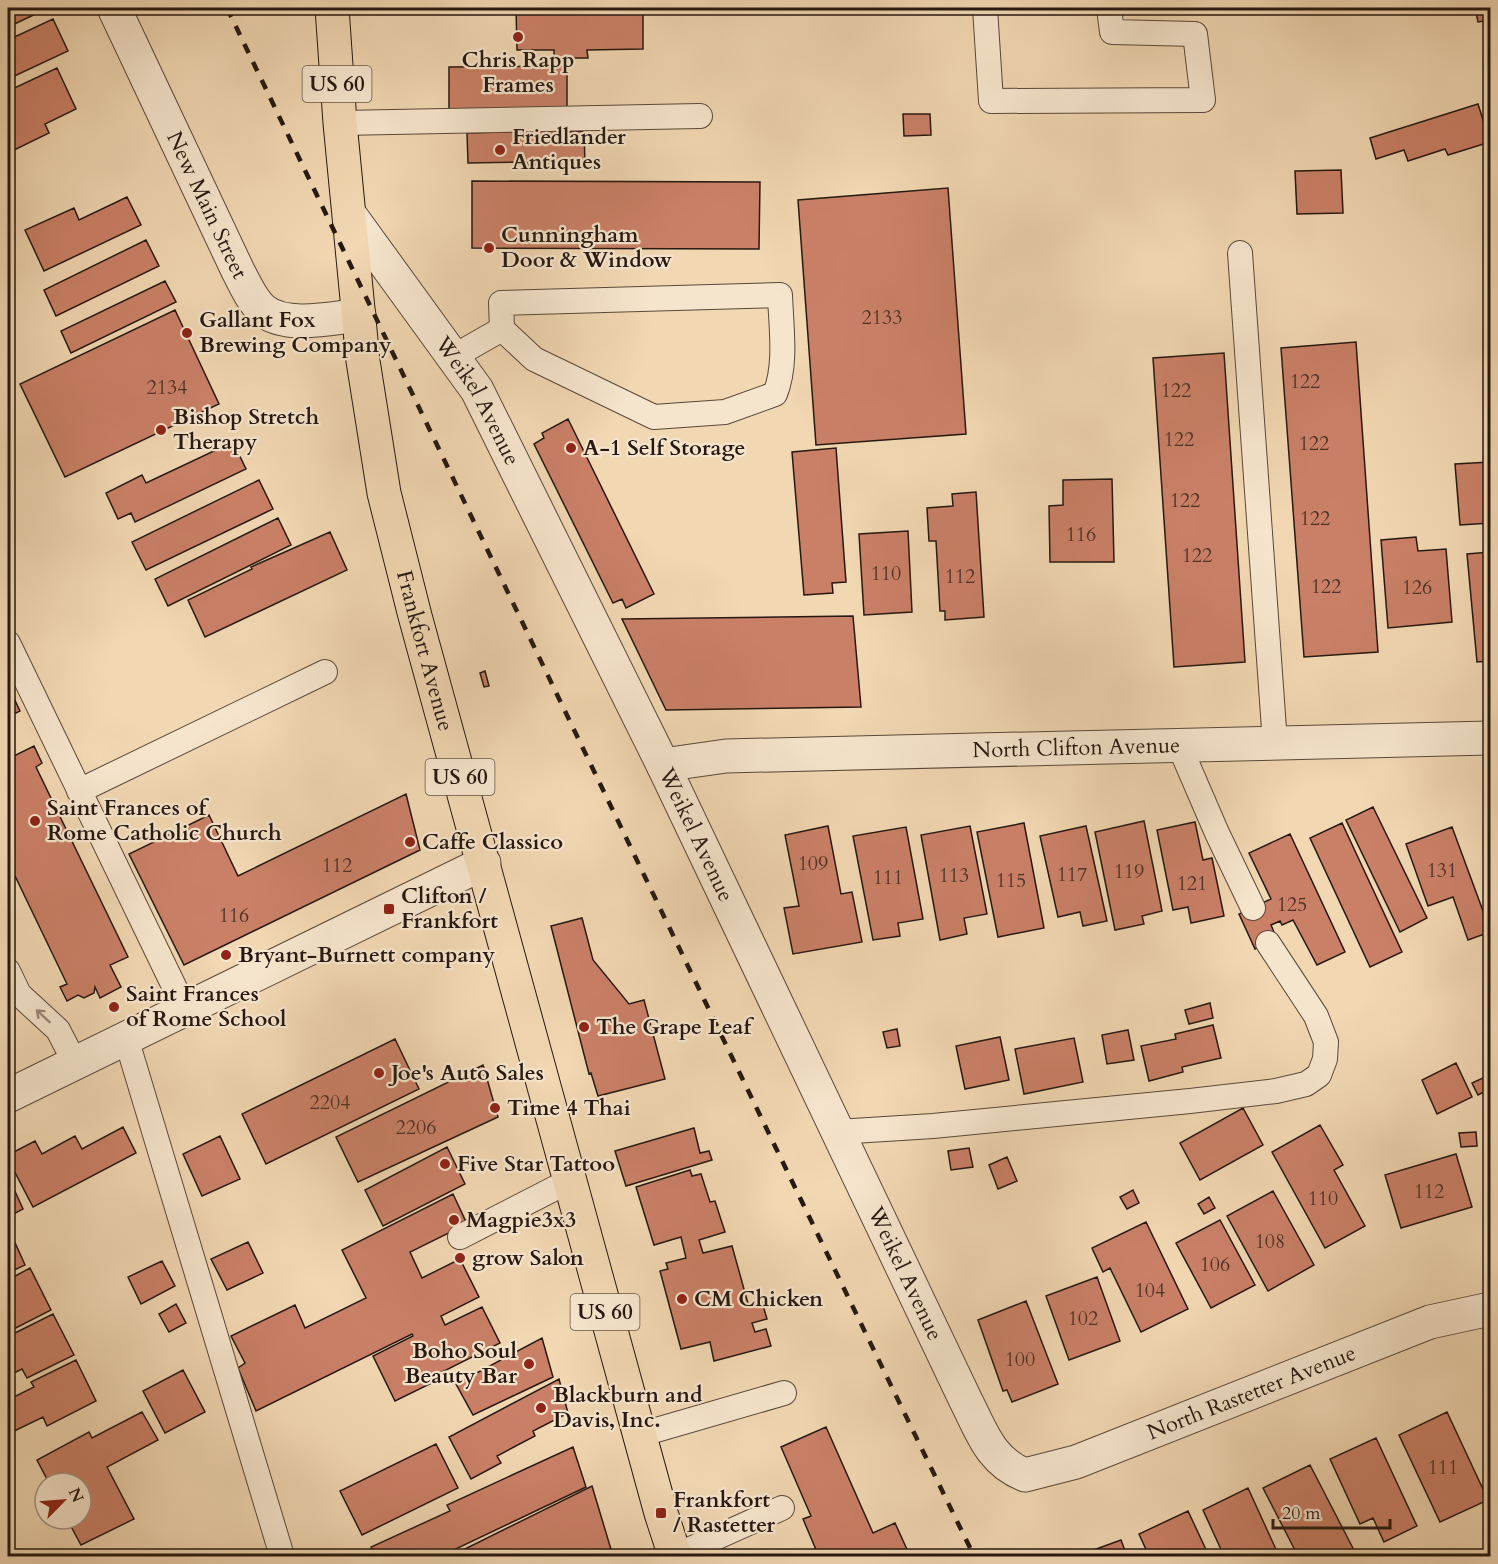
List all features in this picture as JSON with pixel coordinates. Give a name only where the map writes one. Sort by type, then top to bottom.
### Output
[{"type":"main road","name":"Frankfort Avenue","points":[[332,8],[340,123],[363,361],[384,493],[415,616],[569,1181],[675,1556]]},
{"type":"street","name":"New Main Street","points":[[114,8],[238,272],[262,309],[273,317],[298,321],[359,315]]},
{"type":"street","name":"Weikel Avenue","points":[[350,215],[477,390],[663,765],[971,1411],[992,1452],[1014,1470]]},
{"type":"street","name":"North Clifton Avenue","points":[[663,765],[726,756],[1491,738]]},
{"type":"street","points":[[8,1096],[484,863]]},
{"type":"street","name":"North Rastetter Avenue","points":[[1014,1470],[1025,1475],[1076,1462],[1430,1322],[1491,1309]]},
{"type":"lane","points":[[985,8],[991,101],[1203,100],[1195,34],[1112,32],[1109,8]]},
{"type":"lane","points":[[340,123],[700,116]]},
{"type":"lane","points":[[1240,253],[1275,743]]},
{"type":"lane","points":[[780,296],[780,376],[775,394],[725,412],[654,417],[534,358],[502,329],[501,303],[780,296]]},
{"type":"lane","points":[[453,357],[502,329]]},
{"type":"lane","points":[[8,643],[185,1009]]},
{"type":"lane","points":[[79,791],[325,672]]},
{"type":"lane","points":[[1179,745],[1253,908]]},
{"type":"lane","points":[[837,1132],[933,1126],[1178,1103],[1276,1091],[1306,1084],[1318,1075],[1325,1059],[1326,1042],[1316,1016],[1269,943]]},
{"type":"lane","points":[[8,971],[13,997],[58,1030],[75,1063]]},
{"type":"lane","points":[[126,1038],[282,1557]]},
{"type":"lane","points":[[460,1237],[569,1181]]},
{"type":"lane","points":[[639,1435],[784,1394]]},
{"type":"lane","points":[[675,1556],[782,1508]]},
{"type":"building","points":[[8,8],[41,8],[42,11],[8,27]]},
{"type":"building","points":[[516,8],[643,8],[643,49],[587,50],[588,58],[554,58],[554,50],[517,50]]},
{"type":"building","points":[[1127,8],[1200,8],[1127,12]]},
{"type":"building","points":[[1475,8],[1490,8],[1490,20],[1478,22]]},
{"type":"building","points":[[53,19],[68,51],[8,79],[8,40]]},
{"type":"building","points":[[567,66],[567,117],[449,113],[449,67]]},
{"type":"building","points":[[57,68],[76,109],[45,124],[49,133],[8,153],[8,91]]},
{"type":"building","points":[[1478,104],[1490,142],[1448,155],[1445,149],[1408,161],[1404,150],[1376,159],[1370,138]]},
{"type":"building","points":[[903,114],[930,114],[931,135],[904,136]]},
{"type":"building","points":[[566,130],[567,132],[584,131],[585,164],[468,163],[467,133]]},
{"type":"building","points":[[1341,170],[1343,213],[1297,214],[1295,171]]},
{"type":"building","points":[[472,181],[760,182],[759,249],[472,248]]},
{"type":"building","points":[[948,188],[966,434],[816,445],[798,200]]},
{"type":"building","points":[[127,197],[141,225],[44,271],[25,230],[74,208],[79,220]]},
{"type":"building","points":[[146,240],[159,266],[56,316],[44,290]]},
{"type":"building","points":[[165,281],[176,302],[71,353],[61,331]]},
{"type":"building","points":[[175,310],[219,404],[65,477],[20,384]]},
{"type":"building","points":[[1356,342],[1378,652],[1304,657],[1281,348]]},
{"type":"building","points":[[1224,353],[1245,662],[1174,667],[1153,358]]},
{"type":"building","points":[[568,419],[654,594],[626,608],[622,599],[613,603],[534,444],[544,438],[542,433]]},
{"type":"building","points":[[233,442],[246,469],[135,522],[131,513],[118,519],[106,493],[142,475],[146,483]]},
{"type":"building","points":[[836,448],[846,582],[832,583],[833,593],[804,595],[792,452]]},
{"type":"building","points":[[1490,462],[1490,523],[1460,525],[1455,464]]},
{"type":"building","points":[[1112,479],[1114,562],[1050,562],[1049,506],[1063,505],[1063,480]]},
{"type":"building","points":[[259,480],[273,509],[146,570],[132,542]]},
{"type":"building","points":[[976,492],[984,617],[945,620],[945,611],[940,611],[936,541],[929,541],[927,508],[953,506],[952,494]]},
{"type":"building","points":[[278,518],[291,545],[168,606],[155,579]]},
{"type":"building","points":[[908,531],[912,612],[864,615],[859,534]]},
{"type":"building","points":[[330,532],[347,570],[205,637],[188,600],[252,569],[251,567]]},
{"type":"building","points":[[1416,537],[1418,551],[1446,549],[1452,622],[1388,628],[1381,540]]},
{"type":"building","points":[[1490,552],[1490,661],[1477,662],[1467,554]]},
{"type":"building","points":[[853,616],[861,707],[666,710],[622,619]]},
{"type":"building","points":[[485,671],[489,686],[484,687],[480,673]]},
{"type":"building","points":[[8,686],[20,711],[8,717]]},
{"type":"building","name":"Saint Frances of Rome Catholic Church","points":[[34,746],[42,763],[36,767],[128,957],[110,965],[121,987],[100,998],[95,987],[94,993],[84,998],[78,995],[67,1001],[60,987],[67,984],[15,876],[8,879],[8,754],[14,756]]},
{"type":"building","points":[[406,794],[420,850],[184,965],[129,854],[209,815],[238,876]]},
{"type":"building","points":[[1373,807],[1427,918],[1400,932],[1346,820]]},
{"type":"building","points":[[1144,821],[1162,911],[1142,916],[1144,924],[1115,930],[1095,832]]},
{"type":"building","points":[[1195,822],[1203,860],[1212,858],[1224,916],[1191,923],[1188,907],[1173,910],[1157,830]]},
{"type":"building","points":[[1024,823],[1044,928],[998,937],[977,832]]},
{"type":"building","points":[[1342,823],[1402,952],[1370,967],[1310,838]]},
{"type":"building","points":[[828,826],[841,894],[852,892],[862,942],[793,954],[784,908],[799,906],[785,835]]},
{"type":"building","points":[[970,826],[987,914],[964,918],[967,934],[940,940],[921,835]]},
{"type":"building","points":[[1086,826],[1107,921],[1083,926],[1080,912],[1058,917],[1040,836]]},
{"type":"building","points":[[906,827],[923,919],[898,923],[900,936],[873,940],[853,836]]},
{"type":"building","points":[[1452,827],[1490,930],[1490,932],[1468,940],[1453,897],[1428,906],[1406,844]]},
{"type":"building","points":[[1290,834],[1345,952],[1317,965],[1293,920],[1282,925],[1280,921],[1271,925],[1277,939],[1255,949],[1239,914],[1271,899],[1249,853]]},
{"type":"building","points":[[582,918],[593,960],[629,1004],[644,1000],[665,1079],[598,1096],[591,1073],[589,1074],[551,926]]},
{"type":"building","points":[[1210,1003],[1213,1018],[1189,1024],[1185,1010]]},
{"type":"building","points":[[1213,1025],[1221,1058],[1182,1067],[1183,1072],[1149,1081],[1141,1046],[1176,1039],[1175,1034]]},
{"type":"building","points":[[897,1029],[900,1046],[887,1048],[883,1032]]},
{"type":"building","points":[[1128,1030],[1134,1060],[1107,1064],[1102,1035]]},
{"type":"building","points":[[1000,1037],[1009,1080],[965,1089],[956,1046]]},
{"type":"building","points":[[1074,1038],[1083,1082],[1024,1094],[1015,1049]]},
{"type":"building","points":[[395,1039],[419,1089],[266,1164],[242,1114]]},
{"type":"building","points":[[1456,1063],[1472,1097],[1437,1114],[1422,1080]]},
{"type":"building","points":[[483,1065],[498,1117],[358,1182],[336,1137]]},
{"type":"building","points":[[1485,1077],[1490,1089],[1478,1095],[1472,1083]]},
{"type":"building","points":[[1243,1108],[1263,1145],[1200,1180],[1180,1143]]},
{"type":"building","points":[[1320,1125],[1343,1165],[1334,1170],[1365,1226],[1325,1248],[1272,1152]]},
{"type":"building","points":[[123,1127],[136,1153],[33,1207],[8,1155],[35,1141],[42,1154],[75,1136],[82,1149]]},
{"type":"building","points":[[694,1128],[700,1153],[709,1151],[712,1160],[626,1186],[615,1151]]},
{"type":"building","points":[[1476,1132],[1477,1146],[1461,1147],[1459,1133]]},
{"type":"building","points":[[220,1136],[240,1179],[202,1196],[183,1154]]},
{"type":"building","points":[[447,1147],[465,1184],[383,1226],[365,1190]]},
{"type":"building","points":[[969,1148],[973,1167],[951,1170],[948,1151]]},
{"type":"building","points":[[1456,1154],[1472,1207],[1401,1228],[1385,1175]]},
{"type":"building","points":[[1007,1157],[1017,1181],[998,1189],[989,1165]]},
{"type":"building","points":[[690,1170],[692,1176],[701,1174],[710,1202],[715,1201],[725,1232],[699,1240],[703,1253],[732,1246],[749,1307],[762,1302],[767,1319],[752,1323],[755,1332],[766,1329],[771,1346],[714,1361],[710,1342],[681,1349],[660,1271],[668,1269],[666,1263],[686,1258],[681,1237],[654,1245],[636,1187]]},
{"type":"building","points":[[8,1176],[23,1209],[8,1217]]},
{"type":"building","points":[[1133,1190],[1139,1203],[1127,1209],[1120,1197]]},
{"type":"building","points":[[1273,1191],[1314,1265],[1268,1291],[1227,1216]]},
{"type":"building","points":[[453,1194],[467,1224],[410,1252],[422,1278],[460,1259],[479,1297],[441,1316],[445,1325],[482,1307],[500,1343],[434,1376],[436,1381],[395,1401],[373,1356],[413,1336],[412,1334],[256,1411],[238,1368],[245,1363],[231,1336],[295,1305],[305,1328],[366,1298],[342,1250]]},
{"type":"building","points":[[1209,1197],[1215,1208],[1204,1214],[1198,1204]]},
{"type":"building","points":[[1220,1220],[1255,1285],[1211,1308],[1176,1243]]},
{"type":"building","points":[[1146,1222],[1188,1309],[1141,1332],[1110,1268],[1103,1272],[1092,1248]]},
{"type":"building","points":[[8,1227],[25,1265],[8,1273]]},
{"type":"building","points":[[248,1242],[263,1273],[227,1290],[211,1259]]},
{"type":"building","points":[[162,1261],[175,1286],[141,1304],[128,1277]]},
{"type":"building","points":[[30,1268],[51,1310],[8,1332],[8,1280]]},
{"type":"building","points":[[1097,1277],[1120,1341],[1069,1360],[1046,1296]]},
{"type":"building","points":[[1026,1301],[1058,1384],[1012,1402],[1007,1390],[1003,1391],[978,1320]]},
{"type":"building","points":[[176,1304],[186,1323],[169,1332],[159,1314]]},
{"type":"building","points":[[53,1314],[74,1355],[27,1378],[22,1369],[8,1376],[8,1344],[11,1342],[9,1336]]},
{"type":"building","points":[[542,1338],[553,1377],[473,1415],[456,1384]]},
{"type":"building","points":[[76,1360],[96,1401],[47,1426],[43,1417],[8,1434],[8,1400],[34,1387],[31,1382]]},
{"type":"building","points":[[183,1370],[205,1412],[165,1433],[143,1391]]},
{"type":"building","points":[[559,1379],[568,1413],[533,1431],[535,1436],[497,1456],[501,1463],[471,1479],[449,1437]]},
{"type":"building","points":[[142,1412],[158,1440],[107,1467],[134,1519],[81,1545],[73,1531],[93,1531],[93,1471],[43,1471],[37,1460],[89,1432],[92,1438]]},
{"type":"building","points":[[1447,1412],[1488,1500],[1440,1522],[1399,1435]]},
{"type":"building","points":[[826,1427],[873,1533],[895,1523],[910,1556],[812,1556],[817,1552],[803,1519],[811,1516],[781,1447]]},
{"type":"building","points":[[1376,1438],[1417,1526],[1384,1542],[1373,1518],[1360,1524],[1330,1459]]},
{"type":"building","points":[[436,1444],[458,1488],[362,1535],[340,1491]]},
{"type":"building","points":[[573,1447],[586,1487],[441,1556],[375,1556],[371,1547],[450,1511],[447,1505]]},
{"type":"building","points":[[1310,1465],[1357,1556],[1298,1556],[1263,1488]]},
{"type":"building","points":[[592,1486],[613,1556],[451,1556]]},
{"type":"building","points":[[1248,1488],[1279,1556],[1224,1556],[1203,1510]]},
{"type":"building","points":[[1188,1511],[1209,1556],[1149,1556],[1139,1534]]},
{"type":"building","points":[[1121,1540],[1127,1556],[1077,1556]]},
{"type":"railway","points":[[227,8],[974,1556]]},
{"type":"place","name":"Chris Rapp Frames","points":[[518,37]]},
{"type":"place","name":"Friedlander Antiques","points":[[500,150]]},
{"type":"place","name":"Cunningham Door & Window","points":[[489,248]]},
{"type":"place","name":"Gallant Fox Brewing Company","points":[[187,333]]},
{"type":"place","name":"Bishop Stretch Therapy","points":[[161,430]]},
{"type":"place","name":"A-1 Self Storage","points":[[571,448]]},
{"type":"place","name":"Saint Frances of Rome Catholic Church","points":[[35,821]]},
{"type":"place","name":"Caffe Classico","points":[[410,842]]},
{"type":"place","name":"Clifton / Frankfort","points":[[389,909]]},
{"type":"place","name":"Bryant-Burnett company","points":[[226,955]]},
{"type":"place","name":"Saint Frances of Rome School","points":[[114,1007]]},
{"type":"place","name":"The Grape Leaf","points":[[584,1027]]},
{"type":"place","name":"Joe's Auto Sales","points":[[379,1073]]},
{"type":"place","name":"Time 4 Thai","points":[[495,1108]]},
{"type":"place","name":"Five Star Tattoo","points":[[445,1164]]},
{"type":"place","name":"Magpie3x3","points":[[454,1220]]},
{"type":"place","name":"grow Salon","points":[[460,1258]]},
{"type":"place","name":"CM Chicken","points":[[682,1299]]},
{"type":"place","name":"Boho Soul Beauty Bar","points":[[529,1364]]},
{"type":"place","name":"Blackburn and Davis, Inc.","points":[[541,1408]]},
{"type":"place","name":"Frankfort / Rastetter","points":[[661,1513]]}]
